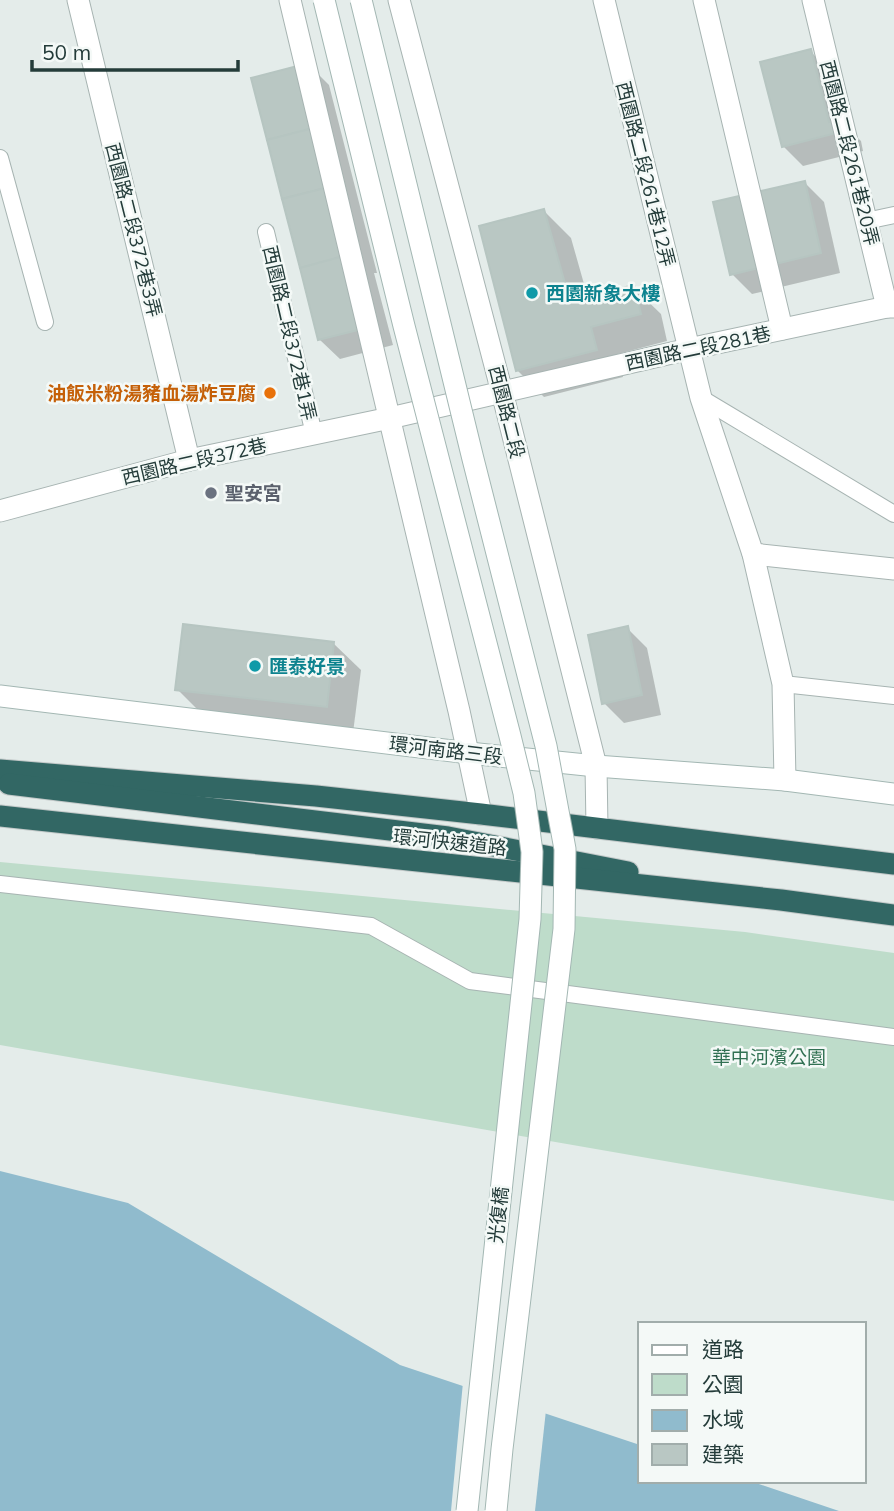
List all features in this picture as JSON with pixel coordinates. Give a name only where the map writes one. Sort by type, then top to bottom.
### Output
[{"type":"highway","name":"環河快速道路","points":[[0,770],[316,796],[894,864]]},
{"type":"highway","points":[[0,783],[448,837],[781,900]]},
{"type":"highway","name":"環河快速道路","points":[[0,816],[781,900],[894,915]]},
{"type":"street","name":"西園路二段372巷3弄","points":[[78,0],[189,460]]},
{"type":"street","points":[[290,0],[481,814]]},
{"type":"street","name":"光復橋","points":[[324,0],[407,340],[524,793],[532,852],[530,919],[467,1511]]},
{"type":"street","name":"光復橋","points":[[360,0],[546,746],[565,849],[564,929],[496,1511]]},
{"type":"street","name":"西園路二段","points":[[400,0],[596,766],[597,828]]},
{"type":"street","name":"西園路二段261巷12弄","points":[[604,0],[701,398],[753,554],[783,684],[785,780]]},
{"type":"street","points":[[704,0],[782,329]]},
{"type":"street","name":"西園路二段261巷20弄","points":[[813,0],[866,220],[891,307]]},
{"type":"street","name":"西園路二段281巷","points":[[390,418],[689,349],[891,307]]},
{"type":"street","name":"西園路二段372巷","points":[[0,511],[189,460],[390,418]]},
{"type":"street","points":[[753,554],[894,569]]},
{"type":"street","name":"環河南路三段","points":[[0,696],[469,754],[785,780],[894,794]]},
{"type":"lane","points":[[0,158],[45,322]]},
{"type":"lane","points":[[866,220],[894,215]]},
{"type":"lane","name":"西園路二段372巷1弄","points":[[267,232],[314,434]]},
{"type":"lane","points":[[701,398],[894,514]]},
{"type":"lane","points":[[783,684],[894,696]]},
{"type":"lane","points":[[0,884],[371,926],[470,981],[894,1037]]},
{"type":"green space","name":"華中河濱公園","points":[[0,862],[745,932],[894,953],[894,1201],[0,1045]]},
{"type":"water","points":[[0,1171],[128,1203],[400,1365],[638,1444],[638,1483],[756,1483],[839,1511],[0,1511]]},
{"type":"pier","points":[[463,1382],[546,1410],[535,1511],[451,1511]]},
{"type":"building","points":[[811,49],[829,122],[841,119],[844,131],[782,147],[760,62]]},
{"type":"building","points":[[309,63],[325,125],[267,140],[251,78]]},
{"type":"building","points":[[325,125],[341,184],[282,199],[267,140]]},
{"type":"building","points":[[805,181],[821,253],[730,275],[713,202]]},
{"type":"building","points":[[341,184],[355,253],[300,268],[282,199]]},
{"type":"building","name":"西園新象大樓","points":[[544,209],[570,301],[634,285],[641,314],[591,327],[597,350],[516,371],[479,226]]},
{"type":"building","points":[[355,253],[374,326],[318,340],[300,268]]},
{"type":"building","name":"匯泰好景","points":[[183,624],[334,642],[327,707],[175,690]]},
{"type":"building","points":[[628,626],[642,695],[602,704],[588,635]]},
{"type":"place","name":"西園新象大樓","points":[[532,293]]},
{"type":"place","name":"油飯米粉湯豬血湯炸豆腐","points":[[270,393]]},
{"type":"place","name":"聖安宮","points":[[211,493]]},
{"type":"place","name":"匯泰好景","points":[[255,666]]}]
